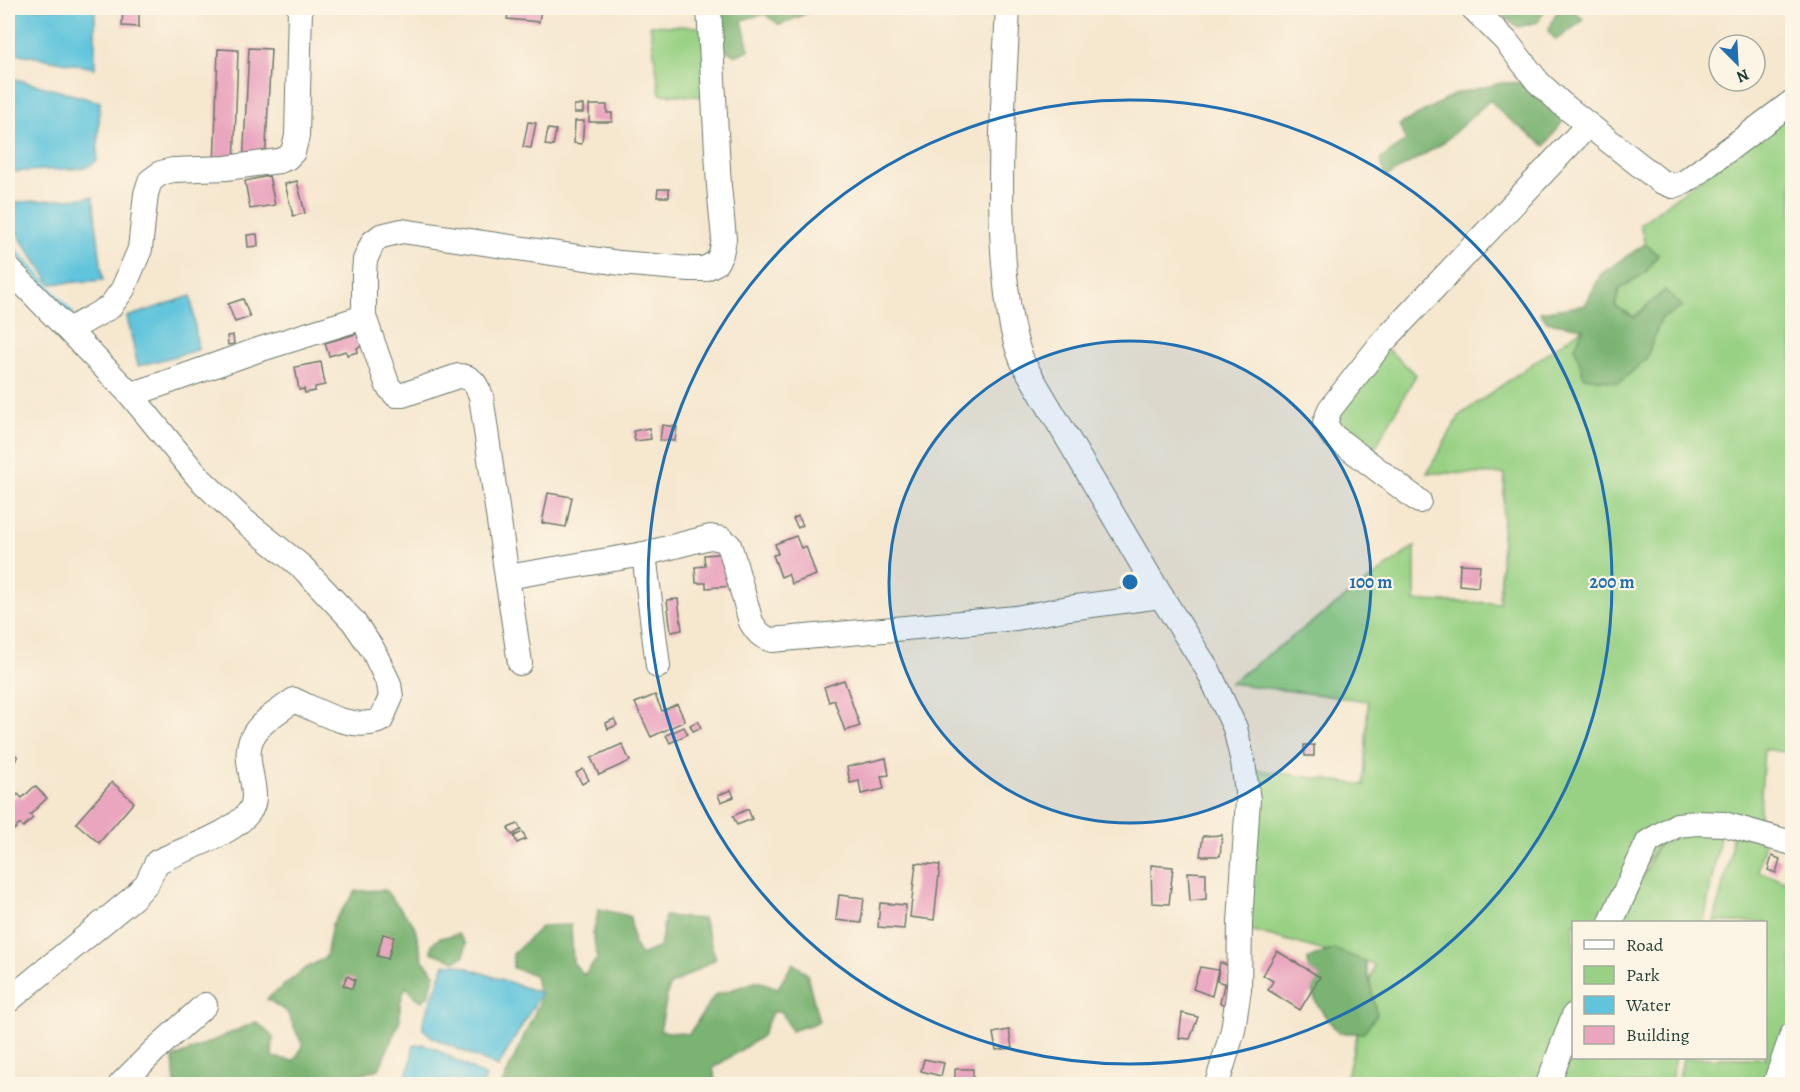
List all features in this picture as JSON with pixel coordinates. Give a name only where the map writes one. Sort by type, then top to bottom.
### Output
[{"type":"street","points":[[69,330],[110,307],[123,289],[140,249],[146,194],[150,181],[160,173],[279,161],[287,158],[293,152],[297,136],[300,8]]},
{"type":"street","points":[[520,663],[481,396],[477,386],[466,376],[458,376],[403,395],[396,395],[388,386],[364,317],[365,260],[373,242],[381,236],[402,231],[621,263],[704,269],[716,263],[721,254],[724,239],[709,8]]},
{"type":"street","points":[[1008,8],[1000,198],[1005,276],[1014,342],[1023,363],[1220,692],[1235,728],[1243,762],[1248,800],[1237,1006],[1233,1030],[1217,1084]]},
{"type":"street","points":[[1473,8],[1506,41],[1538,82],[1588,125],[1660,181],[1673,186],[1685,182],[1792,102]]},
{"type":"street","points":[[1419,501],[1332,435],[1325,423],[1330,409],[1382,344],[1588,125]]},
{"type":"street","points":[[8,268],[130,394],[198,477],[243,520],[302,567],[353,621],[373,650],[389,684],[391,697],[381,720],[370,724],[357,725],[294,700],[262,725],[249,744],[247,757],[254,796],[253,806],[248,814],[239,822],[209,839],[157,862],[147,883],[133,898],[8,1001]]},
{"type":"street","points":[[130,394],[364,317]]},
{"type":"street","points":[[507,577],[644,554],[700,538],[722,539],[729,545],[751,622],[756,632],[772,640],[1016,618],[1069,608],[1161,596]]},
{"type":"street","points":[[644,554],[658,666]]},
{"type":"street","points":[[1611,921],[1648,842],[1677,825],[1724,824],[1792,843]]},
{"type":"street","points":[[121,1084],[205,1005]]},
{"type":"street","points":[[1548,1084],[1572,1020]]},
{"type":"street","points":[[1775,1084],[1792,1035]]},
{"type":"green space","points":[[717,8],[818,8],[780,25],[764,14],[742,20],[749,50],[735,56],[719,45]]},
{"type":"green space","points":[[1506,8],[1546,8],[1538,22],[1518,27],[1503,17]]},
{"type":"green space","points":[[1564,8],[1571,8],[1584,20],[1556,40],[1548,31],[1556,13]]},
{"type":"green space","points":[[650,25],[702,27],[707,97],[660,94]]},
{"type":"green space","points":[[1531,82],[1565,118],[1545,146],[1505,116],[1490,100],[1442,144],[1386,177],[1380,160],[1406,140],[1399,125],[1455,94],[1501,83]]},
{"type":"green space","points":[[1792,110],[1792,753],[1764,749],[1759,827],[1675,821],[1606,921],[1572,921],[1572,998],[1542,1084],[1345,1084],[1374,965],[1243,928],[1251,769],[1364,785],[1368,701],[1230,683],[1415,546],[1415,601],[1499,603],[1505,474],[1427,473],[1460,415],[1583,328],[1619,383],[1646,359],[1661,319],[1634,317],[1615,306],[1619,289],[1645,273],[1658,255],[1645,244],[1640,224]]},
{"type":"green space","points":[[1645,244],[1658,255],[1645,273],[1619,289],[1615,306],[1634,317],[1665,290],[1683,307],[1661,319],[1646,359],[1619,383],[1584,377],[1575,348],[1583,328],[1547,322],[1540,312],[1585,305],[1601,274]]},
{"type":"green space","points":[[1385,347],[1416,375],[1370,457],[1337,433],[1333,409]]},
{"type":"green space","points":[[1705,831],[1720,837],[1704,921],[1620,921],[1658,846],[1681,834]]},
{"type":"green space","points":[[1732,833],[1765,842],[1758,871],[1792,884],[1792,1023],[1772,1084],[1678,1084],[1683,1059],[1767,1059],[1767,921],[1714,921],[1731,851]]},
{"type":"green space","points":[[385,890],[414,925],[423,960],[435,974],[428,996],[422,1001],[415,997],[406,986],[400,1003],[400,1020],[379,1069],[344,1080],[340,1084],[175,1084],[173,1058],[256,1022],[273,1037],[272,1057],[294,1061],[303,1046],[287,1012],[267,999],[303,970],[326,957],[332,924],[356,891]]},
{"type":"green space","points":[[599,909],[630,916],[634,944],[641,955],[660,947],[665,916],[703,919],[716,959],[669,986],[660,1031],[689,1034],[715,995],[758,981],[778,988],[793,963],[807,974],[819,1022],[791,1031],[782,1012],[772,1012],[762,1036],[713,1068],[716,1084],[502,1084],[540,1001],[535,975],[513,968],[513,954],[542,926],[571,925],[573,962],[584,975],[597,959],[593,933]]},
{"type":"green space","points":[[458,934],[466,944],[464,956],[455,961],[431,952],[432,944],[440,938]]},
{"type":"green space","points":[[1333,949],[1365,961],[1377,1015],[1363,1033],[1339,1033],[1324,1015],[1312,991],[1308,959]]},
{"type":"green space","points":[[1572,1039],[1572,1059],[1676,1059],[1670,1084],[1557,1084]]},
{"type":"water","points":[[8,8],[95,8],[95,68],[8,52]]},
{"type":"water","points":[[8,77],[100,102],[97,161],[85,168],[8,172]]},
{"type":"water","points":[[93,197],[103,280],[51,284],[8,220],[8,203]]},
{"type":"water","points":[[191,296],[198,350],[138,366],[127,317]]},
{"type":"water","points":[[445,964],[456,964],[541,993],[498,1067],[432,1037],[423,1029],[423,1022]]},
{"type":"water","points":[[422,1044],[436,1049],[486,1077],[483,1084],[407,1084],[405,1078],[411,1062],[413,1046]]},
{"type":"building","points":[[123,8],[139,8],[139,27],[122,26]]},
{"type":"building","points":[[509,8],[541,8],[539,22],[507,19]]},
{"type":"building","points":[[249,48],[271,49],[265,166],[243,165]]},
{"type":"building","points":[[218,49],[238,50],[234,168],[214,167]]},
{"type":"building","points":[[574,105],[583,105],[583,113],[574,113]]},
{"type":"building","points":[[589,105],[607,105],[607,113],[612,113],[612,122],[589,122]]},
{"type":"building","points":[[575,121],[584,121],[582,144],[574,143]]},
{"type":"building","points":[[528,122],[536,123],[531,148],[523,147]]},
{"type":"building","points":[[548,129],[556,130],[553,146],[545,145]]},
{"type":"building","points":[[269,176],[275,205],[250,209],[245,181]]},
{"type":"building","points":[[297,181],[305,213],[293,216],[285,184]]},
{"type":"building","points":[[658,189],[669,189],[669,197],[657,197]]},
{"type":"building","points":[[257,234],[258,246],[248,247],[247,235]]},
{"type":"building","points":[[243,299],[250,317],[235,322],[228,304]]},
{"type":"building","points":[[363,332],[367,345],[357,348],[358,352],[347,355],[346,351],[329,356],[325,343]]},
{"type":"building","points":[[233,335],[234,344],[228,345],[227,336]]},
{"type":"building","points":[[321,362],[325,385],[315,387],[315,391],[305,393],[304,389],[299,390],[295,367]]},
{"type":"building","points":[[662,425],[677,427],[675,441],[660,440]]},
{"type":"building","points":[[649,428],[651,439],[635,441],[633,431]]},
{"type":"building","points":[[548,493],[572,497],[566,527],[542,523]]},
{"type":"building","points":[[798,516],[803,525],[798,528],[793,519]]},
{"type":"building","points":[[796,536],[801,548],[806,546],[816,575],[792,584],[788,574],[781,577],[773,555],[778,554],[775,544]]},
{"type":"building","points":[[730,553],[733,586],[706,588],[706,583],[696,583],[695,567],[705,566],[704,555]]},
{"type":"building","points":[[1460,564],[1480,565],[1478,587],[1459,585]]},
{"type":"building","points":[[678,599],[682,630],[671,632],[667,600]]},
{"type":"building","points":[[844,680],[860,726],[845,731],[834,700],[829,702],[824,687]]},
{"type":"building","points":[[655,695],[662,711],[677,704],[685,721],[651,737],[635,703]]},
{"type":"building","points":[[614,719],[617,725],[608,729],[606,723]]},
{"type":"building","points":[[698,721],[701,728],[693,731],[690,725]]},
{"type":"building","points":[[684,727],[688,734],[670,743],[666,735]]},
{"type":"building","points":[[622,744],[630,761],[599,775],[591,758]]},
{"type":"building","points":[[1304,745],[1314,745],[1314,756],[1305,756]]},
{"type":"building","points":[[11,752],[18,757],[9,769],[8,757]]},
{"type":"building","points":[[886,758],[889,775],[881,776],[884,789],[861,794],[859,781],[850,783],[847,767]]},
{"type":"building","points":[[583,769],[589,780],[582,784],[576,773]]},
{"type":"building","points":[[112,782],[134,802],[99,843],[76,823]]},
{"type":"building","points":[[35,786],[47,798],[30,815],[33,818],[23,827],[20,824],[14,830],[8,823],[8,805],[18,794],[22,798]]},
{"type":"building","points":[[731,790],[734,797],[721,802],[718,795]]},
{"type":"building","points":[[748,809],[752,819],[737,825],[733,816]]},
{"type":"building","points":[[518,824],[521,830],[512,835],[508,828]]},
{"type":"building","points":[[523,832],[526,839],[517,843],[514,836]]},
{"type":"building","points":[[1222,835],[1220,856],[1200,856],[1203,836]]},
{"type":"building","points":[[1772,856],[1780,859],[1776,873],[1768,870]]},
{"type":"building","points":[[916,863],[940,865],[934,920],[910,917]]},
{"type":"building","points":[[1151,865],[1173,867],[1169,904],[1152,903]]},
{"type":"building","points":[[1188,872],[1206,873],[1206,899],[1190,901]]},
{"type":"building","points":[[839,895],[864,898],[861,923],[836,920]]},
{"type":"building","points":[[880,903],[906,905],[904,929],[878,927]]},
{"type":"building","points":[[383,934],[394,937],[388,959],[377,956]]},
{"type":"building","points":[[1277,951],[1320,977],[1300,1010],[1268,990],[1273,981],[1263,975]]},
{"type":"building","points":[[1220,962],[1231,967],[1226,984],[1217,981]]},
{"type":"building","points":[[1200,967],[1218,970],[1212,996],[1193,989]]},
{"type":"building","points":[[347,976],[355,980],[352,989],[343,985]]},
{"type":"building","points":[[1224,985],[1234,988],[1229,1006],[1220,1003]]},
{"type":"building","points":[[1182,1013],[1198,1017],[1190,1039],[1179,1038]]},
{"type":"building","points":[[1009,1030],[1012,1048],[996,1050],[993,1033]]},
{"type":"building","points":[[924,1059],[944,1063],[941,1076],[921,1071]]},
{"type":"building","points":[[955,1069],[973,1069],[973,1084],[955,1084]]},
{"type":"building","points":[[1174,1080],[1191,1084],[1173,1084]]},
{"type":"waterway","points":[[8,242],[72,314]]}]
